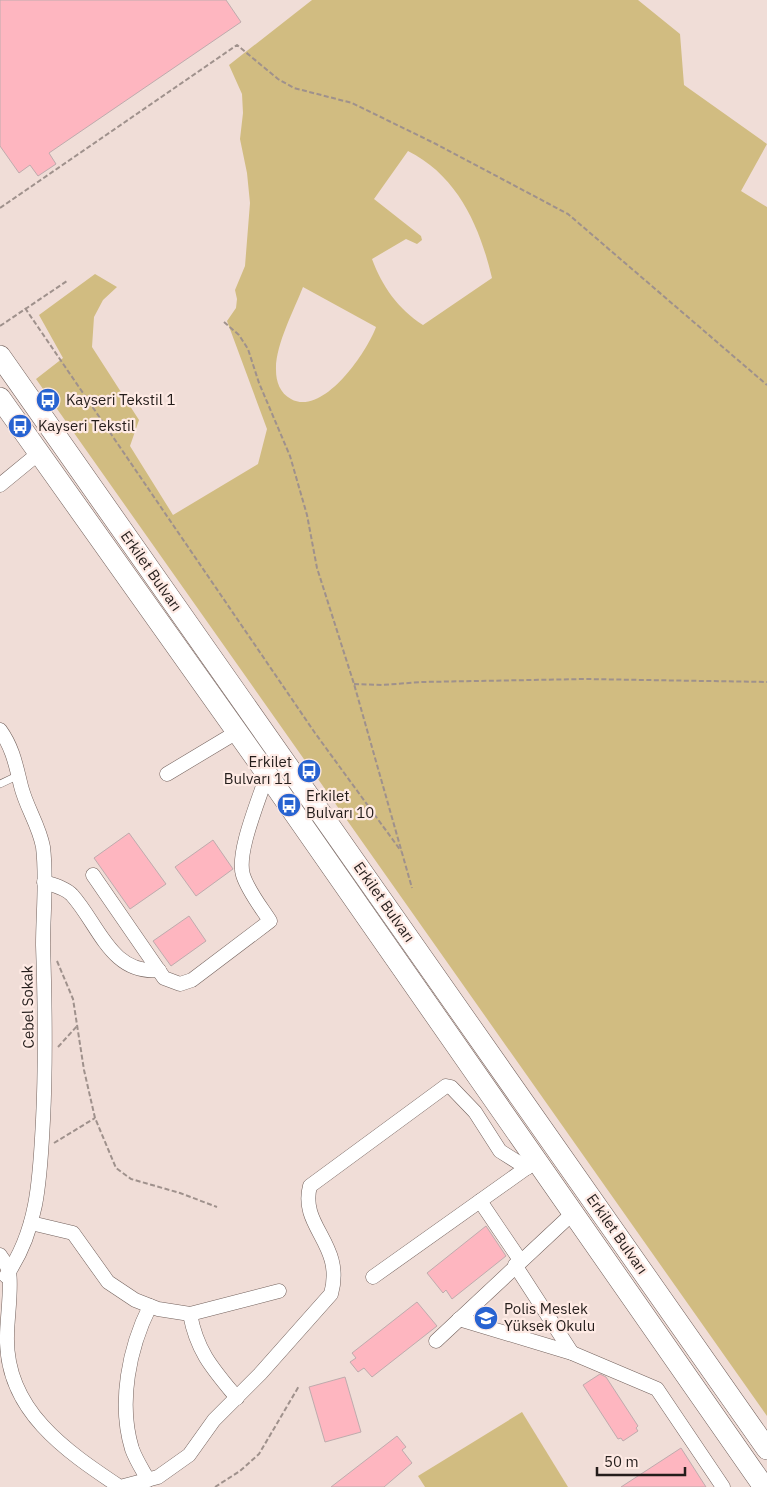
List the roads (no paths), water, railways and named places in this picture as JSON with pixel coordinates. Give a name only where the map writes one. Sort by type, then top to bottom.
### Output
[{"type":"main road","name":"Erkilet Bulvarı","points":[[0,356],[767,1449]]},
{"type":"main road","name":"Erkilet Bulvarı","points":[[0,398],[268,774],[532,1164],[573,1213],[764,1487]]},
{"type":"street","points":[[0,485],[39,453]]},
{"type":"street","name":"Cebel Sokak","points":[[0,730],[12,752],[21,787],[41,837],[44,882],[46,1060],[38,1192],[32,1223],[9,1271],[0,1284]]},
{"type":"street","points":[[167,774],[237,732]]},
{"type":"street","points":[[93,875],[159,970],[169,981],[180,984],[188,982],[270,921],[248,886],[241,866],[243,849],[268,774]]},
{"type":"street","points":[[44,882],[72,894],[110,950],[122,962],[137,969],[159,970]]},
{"type":"street","points":[[0,1255],[9,1271],[6,1351],[18,1391],[45,1432],[79,1460],[120,1487],[158,1477],[189,1455],[214,1420],[290,1342],[331,1294],[335,1277],[333,1260],[309,1212],[308,1198],[310,1186],[446,1086],[451,1087],[475,1112],[500,1151],[532,1164]]},
{"type":"street","points":[[374,1277],[532,1164]]},
{"type":"street","points":[[480,1202],[572,1353]]},
{"type":"street","points":[[436,1340],[573,1213]]},
{"type":"street","points":[[32,1223],[73,1233],[108,1282],[126,1295],[150,1306],[190,1314],[278,1291]]},
{"type":"street","points":[[148,1480],[131,1446],[127,1400],[131,1358],[140,1326],[150,1306]]},
{"type":"street","points":[[190,1314],[194,1336],[202,1354],[237,1398]]},
{"type":"street","points":[[459,1319],[572,1353],[657,1389],[723,1487]]},
{"type":"lane","points":[[0,784],[19,775]]},
{"type":"place","name":"Kayseri Tekstil 1","points":[[48,400]]},
{"type":"place","name":"Kayseri Tekstil","points":[[20,426]]},
{"type":"place","name":"Erkilet Bulvarı 11","points":[[309,771]]},
{"type":"place","name":"Erkilet Bulvarı 10","points":[[289,805]]},
{"type":"place","name":"Polis Meslek Yüksek Okulu","points":[[486,1318]]}]
